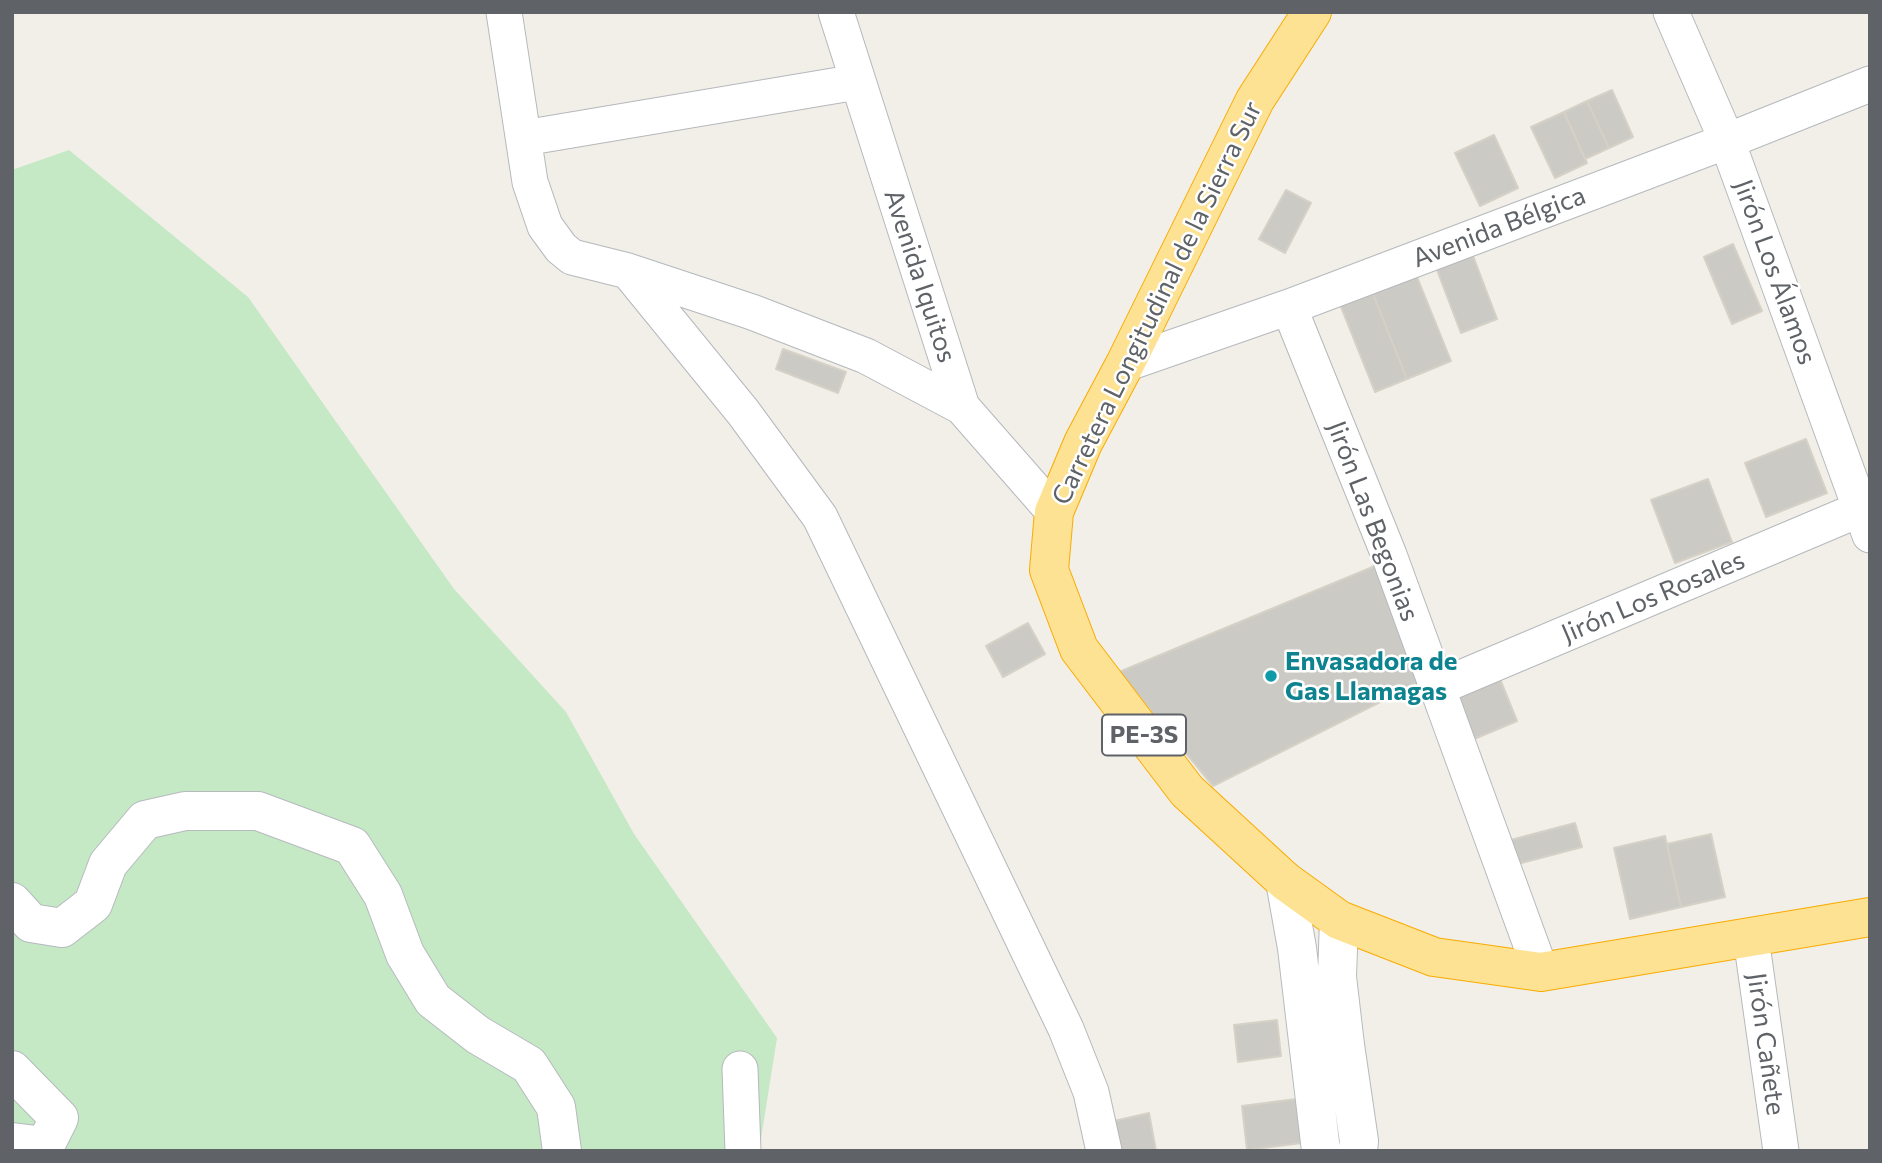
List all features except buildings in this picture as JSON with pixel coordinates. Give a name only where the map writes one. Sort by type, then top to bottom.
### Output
[{"type":"highway","name":"Carretera Longitudinal de la Sierra Sur","points":[[1312,12],[1255,100],[1125,364],[1083,443],[1054,512],[1049,570],[1079,649],[1187,791],[1285,881],[1339,920],[1434,957],[1541,972],[1870,917]]},
{"type":"main road","points":[[12,902],[31,923],[62,928],[93,904],[108,864],[145,820],[185,811],[258,811],[352,846],[383,895],[405,954],[433,1000],[478,1035],[529,1065],[556,1107],[562,1151]]},
{"type":"main road","points":[[1285,881],[1299,961],[1321,1151]]},
{"type":"main road","points":[[1339,920],[1337,977],[1358,1151]]},
{"type":"main road","points":[[12,1070],[59,1118],[45,1146],[12,1142]]},
{"type":"street","points":[[504,12],[530,182],[545,226],[561,248],[572,257],[628,271],[752,312],[866,356],[962,407]]},
{"type":"street","name":"Avenida Iquitos","points":[[836,12],[962,407],[1054,512]]},
{"type":"street","name":"Jirón Los Álamos","points":[[1671,12],[1727,141],[1867,517]]},
{"type":"street","points":[[524,138],[857,82]]},
{"type":"street","name":"Avenida Bélgica","points":[[1125,364],[1289,307],[1870,84]]},
{"type":"street","points":[[628,271],[743,412],[820,517],[1066,1029],[1091,1092],[1104,1151]]},
{"type":"street","name":"Jirón Las Begonias","points":[[1289,307],[1389,555],[1541,972]]},
{"type":"street","name":"Jirón Los Rosales","points":[[1437,688],[1867,517]]},
{"type":"street","name":"Jirón Cañete","points":[[1751,938],[1781,1151]]},
{"type":"street","points":[[740,1069],[743,1151]]},
{"type":"green space","points":[[69,150],[248,297],[454,589],[566,712],[634,834],[777,1038],[759,1151],[12,1151],[12,170]]},
{"type":"place","name":"Envasadora de Gas Llamagas","points":[[1271,676]]}]
